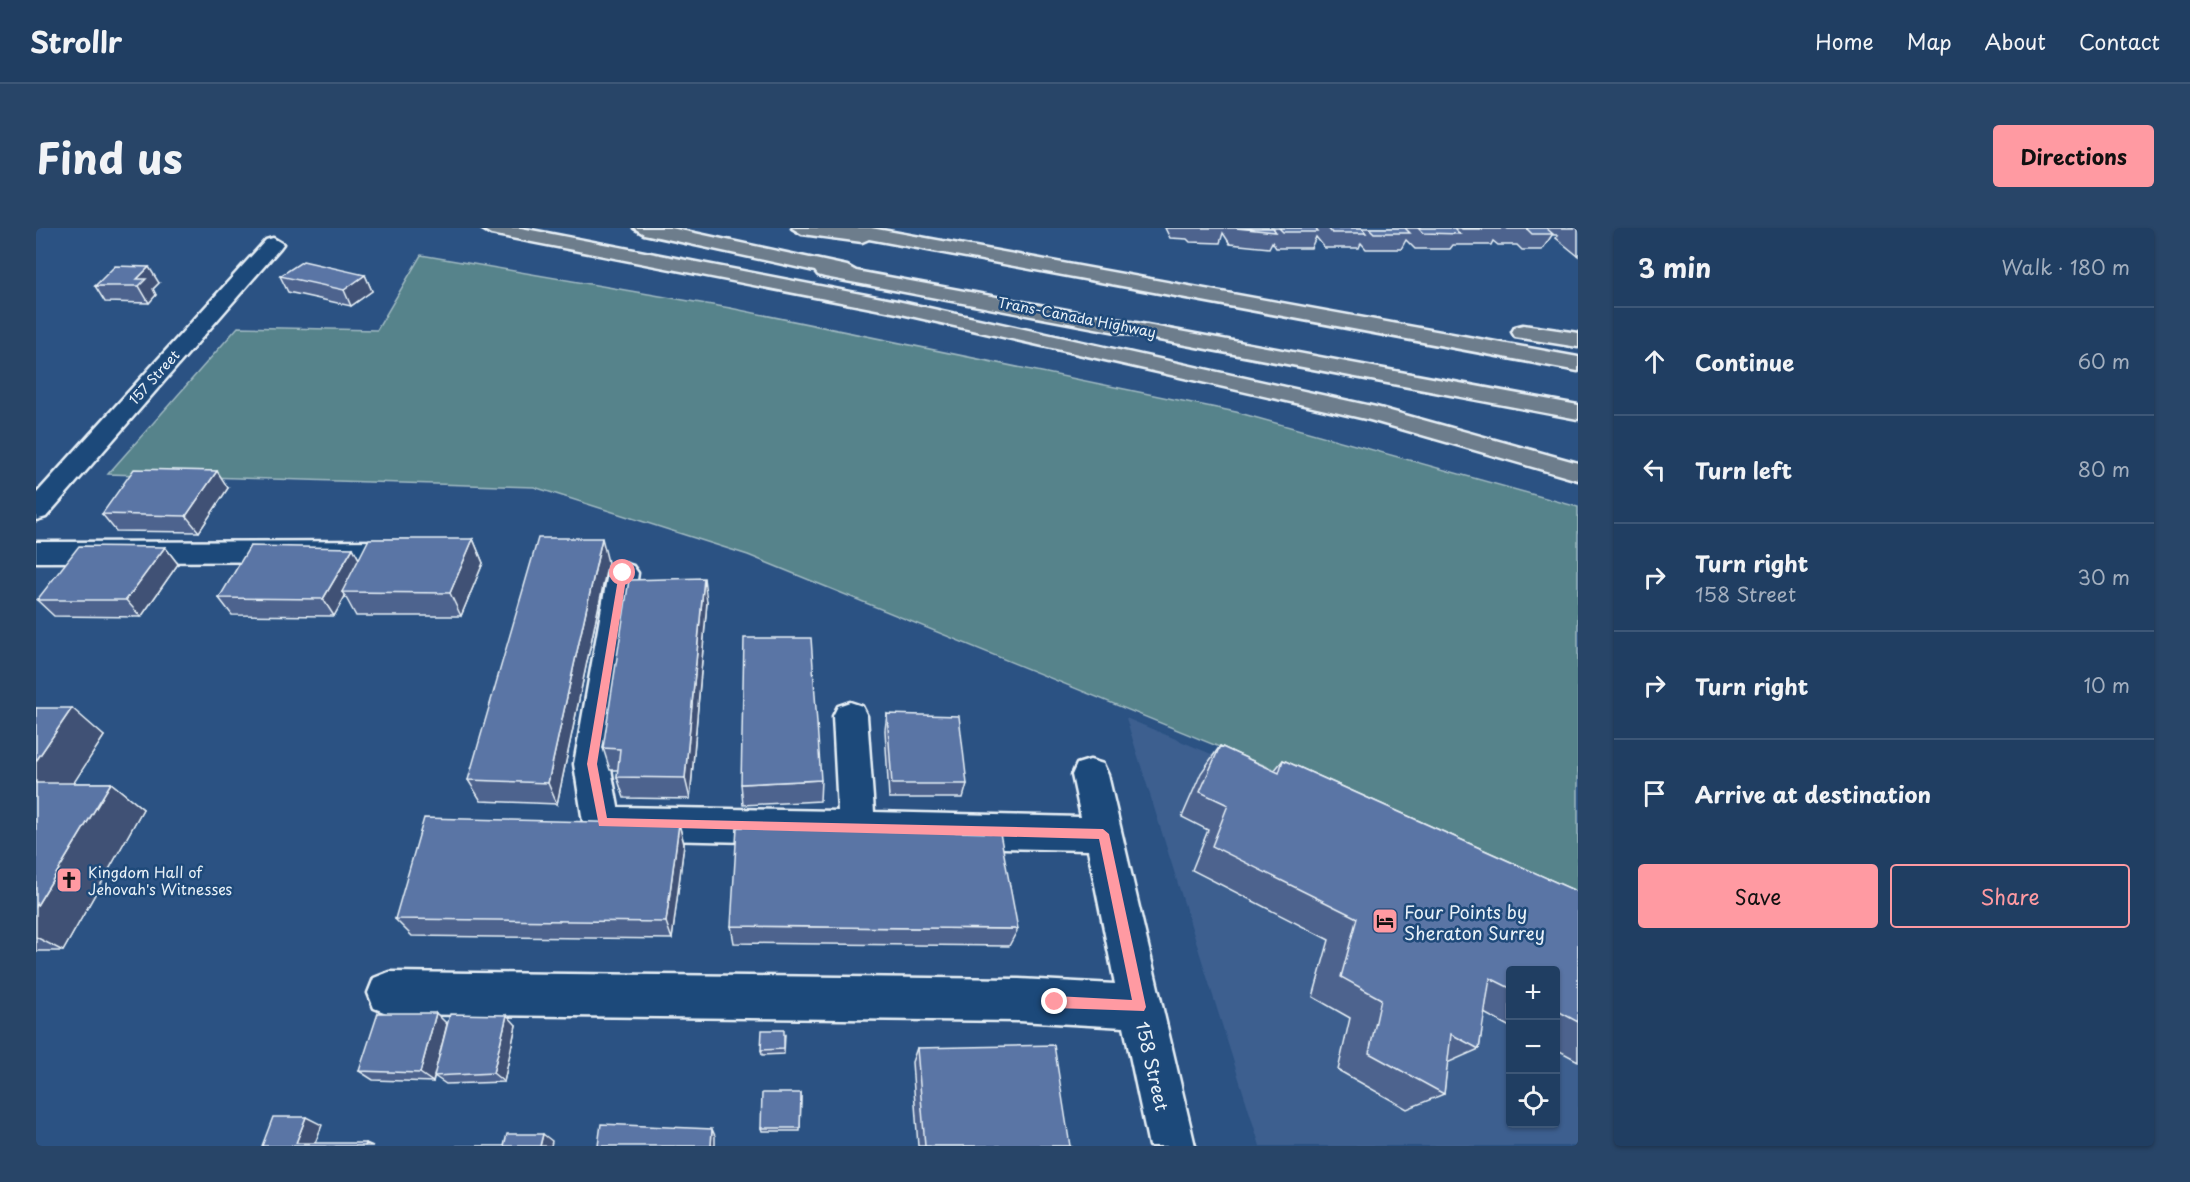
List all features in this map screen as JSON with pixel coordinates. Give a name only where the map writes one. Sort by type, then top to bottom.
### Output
[{"type":"highway","points":[[491,228],[897,307],[1376,414],[1578,472]]},
{"type":"highway","name":"Trans-Canada Highway","points":[[575,228],[911,285],[1578,412]]},
{"type":"highway","points":[[644,228],[911,285]]},
{"type":"highway","points":[[802,228],[935,246]]},
{"type":"highway","points":[[840,228],[1578,364]]},
{"type":"highway","points":[[1096,276],[1368,307],[1479,325]]},
{"type":"highway","points":[[1502,328],[1578,340]]},
{"type":"street","name":"157 Street","points":[[36,510],[273,244]]},
{"type":"street","points":[[36,479],[64,477]]},
{"type":"street","points":[[36,552],[438,551]]},
{"type":"street","points":[[623,573],[592,764],[586,822],[1103,834]]},
{"type":"street","points":[[850,716],[857,828]]},
{"type":"street","name":"158 Street","points":[[1090,775],[1139,1007],[1172,1146]]},
{"type":"street","points":[[389,993],[1019,1000],[1139,1007]]},
{"type":"shaded area","points":[[1126,718],[1578,909],[1578,1146],[1260,1146]]},
{"type":"green space","points":[[421,255],[730,308],[1236,412],[1578,507],[1578,893],[748,555],[534,487],[108,474],[238,327],[377,330]]},
{"type":"building","points":[[1236,228],[1273,228],[1276,232]]},
{"type":"building","points":[[1279,228],[1315,228],[1318,232],[1283,232]]},
{"type":"building","points":[[1328,228],[1362,228],[1366,233],[1332,233]]},
{"type":"building","points":[[1369,228],[1405,228],[1410,233],[1374,233]]},
{"type":"building","points":[[1418,228],[1454,228],[1460,234],[1423,233]]},
{"type":"building","points":[[1499,228],[1501,229],[1462,229]]},
{"type":"building","points":[[1506,228],[1546,228],[1553,234],[1532,234],[1527,229]]},
{"type":"building","points":[[303,261],[365,275],[344,290],[280,276]]},
{"type":"building","points":[[115,266],[149,267],[137,279],[146,279],[139,286],[95,286]]},
{"type":"building","points":[[134,469],[217,471],[186,516],[102,514]]},
{"type":"building","points":[[538,538],[602,538],[548,783],[468,780]]},
{"type":"building","points":[[369,539],[473,539],[450,593],[342,592]]},
{"type":"building","points":[[79,546],[165,547],[126,600],[37,600]]},
{"type":"building","points":[[250,546],[353,548],[323,599],[219,598]]},
{"type":"building","points":[[704,578],[685,778],[617,777],[620,749],[603,748],[629,580]]},
{"type":"building","points":[[744,638],[811,638],[821,780],[741,784]]},
{"type":"building","points":[[36,708],[72,708],[36,761]]},
{"type":"building","points":[[887,714],[959,716],[967,784],[892,784]]},
{"type":"building","points":[[1220,746],[1279,773],[1283,760],[1578,892],[1578,1022],[1560,1012],[1560,966],[1506,966],[1506,986],[1490,978],[1479,1049],[1451,1034],[1444,1094],[1369,1053],[1381,999],[1341,977],[1357,918],[1212,846],[1228,805],[1200,792]]},
{"type":"building","points":[[36,783],[111,783],[36,907]]},
{"type":"building","points":[[424,818],[679,824],[666,922],[395,919]]},
{"type":"building","points":[[737,827],[1000,833],[1018,929],[731,926]]},
{"type":"building","points":[[378,1013],[436,1013],[420,1073],[359,1071]]},
{"type":"building","points":[[450,1014],[507,1015],[493,1073],[434,1076]]},
{"type":"building","points":[[762,1030],[784,1030],[784,1049],[761,1050]]},
{"type":"building","points":[[1054,1045],[1070,1146],[925,1146],[917,1048]]},
{"type":"building","points":[[762,1093],[801,1093],[800,1128],[761,1128]]},
{"type":"building","points":[[273,1117],[306,1117],[296,1143],[366,1143],[365,1146],[262,1146]]},
{"type":"building","points":[[601,1124],[712,1129],[711,1146],[598,1146]]},
{"type":"building","points":[[507,1134],[543,1134],[540,1146],[504,1146]]},
{"type":"place","name":"Kingdom Hall of Jehovah's Witnesses","points":[[69,880]]},
{"type":"place","name":"Four Points by Sheraton Surrey","points":[[1385,921]]},
{"type":"route","points":[[623,573],[592,764],[602,822],[1103,834],[1139,1007],[1055,1002]]}]
